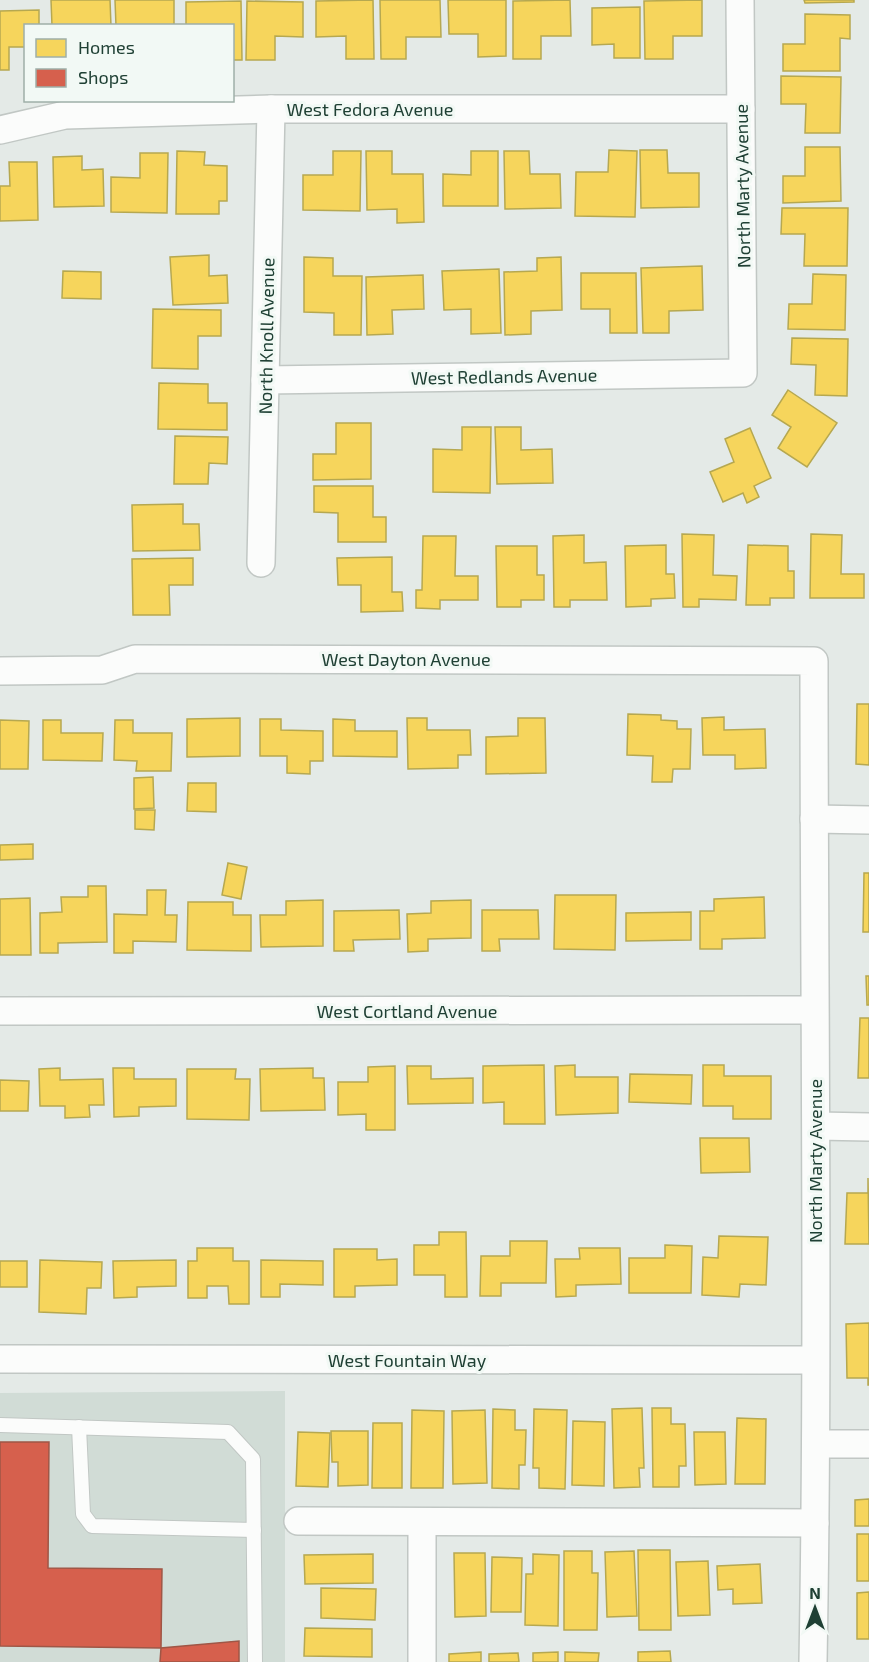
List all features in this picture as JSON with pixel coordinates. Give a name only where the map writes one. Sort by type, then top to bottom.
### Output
[{"type":"street","name":"North Marty Avenue","points":[[740,0],[743,373]]},
{"type":"street","name":"West Fedora Avenue","points":[[0,130],[65,115],[271,109],[741,109]]},
{"type":"street","name":"North Knoll Avenue","points":[[261,564],[271,109]]},
{"type":"street","name":"West Redlands Avenue","points":[[265,380],[743,373]]},
{"type":"street","name":"West Dayton Avenue","points":[[0,671],[102,670],[135,659],[814,661]]},
{"type":"street","name":"North Marty Avenue","points":[[813,1662],[816,1444],[814,661]]},
{"type":"street","points":[[814,819],[869,820]]},
{"type":"street","name":"West Cortland Avenue","points":[[0,1011],[814,1011]]},
{"type":"street","points":[[816,1126],[869,1127]]},
{"type":"street","name":"West Fountain Way","points":[[0,1359],[814,1360]]},
{"type":"street","points":[[816,1444],[869,1444]]},
{"type":"street","points":[[298,1521],[815,1523]]},
{"type":"street","points":[[422,1522],[422,1662]]},
{"type":"lane","points":[[0,1425],[228,1432],[253,1460],[255,1662]]},
{"type":"lane","points":[[80,1427],[83,1514],[92,1526],[254,1530]]},
{"type":"shaded area","points":[[285,1391],[285,1662],[0,1662],[0,1393]]},
{"type":"building: Homes","points":[[51,0],[110,0],[111,24],[52,24]]},
{"type":"building: Homes","points":[[115,0],[174,0],[174,24],[116,24]]},
{"type":"building: Homes","points":[[373,0],[374,59],[346,59],[346,36],[316,37],[316,1]]},
{"type":"building: Homes","points":[[380,0],[440,0],[441,37],[406,37],[406,59],[381,59]]},
{"type":"building: Homes","points":[[448,0],[506,0],[506,56],[478,57],[478,34],[449,34]]},
{"type":"building: Homes","points":[[570,0],[571,36],[541,36],[541,59],[513,59],[513,1]]},
{"type":"building: Homes","points":[[702,0],[702,36],[673,36],[673,59],[645,59],[644,1]]},
{"type":"building: Homes","points":[[804,0],[854,0],[854,2],[805,3]]},
{"type":"building: Homes","points":[[241,1],[242,60],[234,60],[234,24],[186,24],[186,2]]},
{"type":"building: Homes","points":[[247,1],[303,2],[303,37],[275,36],[275,60],[246,60]]},
{"type":"building: Homes","points":[[640,7],[640,58],[614,58],[614,44],[592,45],[592,8]]},
{"type":"building: Homes","points":[[39,10],[39,24],[24,24],[24,47],[9,47],[9,70],[0,70],[0,11]]},
{"type":"building: Homes","points":[[805,14],[850,15],[850,39],[840,38],[840,71],[783,71],[783,44],[805,44]]},
{"type":"building: Homes","points":[[781,76],[841,77],[840,133],[805,133],[806,104],[781,104]]},
{"type":"building: Homes","points":[[805,147],[840,147],[841,201],[783,203],[783,176],[805,176]]},
{"type":"building: Homes","points":[[609,150],[637,151],[635,217],[575,216],[576,172],[608,172]]},
{"type":"building: Homes","points":[[640,150],[667,150],[668,173],[699,173],[699,207],[641,208]]},
{"type":"building: Homes","points":[[177,151],[205,152],[204,165],[227,166],[227,201],[219,201],[219,214],[176,214]]},
{"type":"building: Homes","points":[[333,151],[361,151],[360,211],[303,210],[303,175],[333,175]]},
{"type":"building: Homes","points":[[366,151],[392,151],[392,174],[423,174],[424,222],[397,223],[397,209],[367,210]]},
{"type":"building: Homes","points":[[471,151],[498,151],[498,206],[443,206],[443,174],[471,175]]},
{"type":"building: Homes","points":[[504,151],[529,151],[530,174],[560,174],[561,208],[505,209]]},
{"type":"building: Homes","points":[[140,153],[168,153],[167,213],[111,212],[111,177],[140,178]]},
{"type":"building: Homes","points":[[82,156],[82,170],[103,169],[104,206],[54,207],[53,157]]},
{"type":"building: Homes","points":[[9,162],[37,162],[38,220],[0,221],[0,186],[10,186]]},
{"type":"building: Homes","points":[[782,208],[848,208],[847,266],[804,266],[805,234],[781,234]]},
{"type":"building: Homes","points":[[209,255],[209,276],[227,275],[228,303],[173,305],[170,257]]},
{"type":"building: Homes","points":[[304,257],[333,258],[333,276],[362,276],[361,335],[334,335],[334,313],[304,312]]},
{"type":"building: Homes","points":[[561,257],[562,310],[531,311],[531,334],[505,335],[504,272],[537,271],[537,258]]},
{"type":"building: Homes","points":[[702,266],[703,310],[669,311],[669,333],[643,333],[641,268]]},
{"type":"building: Homes","points":[[499,269],[501,333],[471,334],[471,309],[444,310],[442,271]]},
{"type":"building: Homes","points":[[63,271],[101,272],[101,299],[62,298]]},
{"type":"building: Homes","points":[[581,273],[636,273],[637,333],[610,333],[610,309],[581,309]]},
{"type":"building: Homes","points":[[813,274],[846,275],[845,330],[788,329],[789,304],[812,304]]},
{"type":"building: Homes","points":[[423,275],[424,309],[392,310],[393,334],[367,335],[366,277]]},
{"type":"building: Homes","points":[[153,309],[221,310],[221,336],[198,336],[198,369],[152,368]]},
{"type":"building: Homes","points":[[792,338],[848,339],[847,396],[815,395],[816,365],[791,364]]},
{"type":"building: Homes","points":[[159,383],[208,384],[208,403],[227,403],[227,430],[158,429]]},
{"type":"building: Homes","points":[[788,390],[837,423],[807,467],[778,448],[791,427],[772,415]]},
{"type":"building: Homes","points":[[336,423],[371,423],[371,479],[313,480],[313,454],[336,454]]},
{"type":"building: Homes","points":[[462,427],[491,427],[490,493],[433,492],[433,449],[462,450]]},
{"type":"building: Homes","points":[[495,427],[521,427],[521,450],[552,449],[553,483],[497,484]]},
{"type":"building: Homes","points":[[750,428],[771,478],[754,486],[759,497],[747,503],[743,493],[723,502],[710,472],[734,462],[725,439]]},
{"type":"building: Homes","points":[[175,436],[228,437],[227,464],[209,463],[208,484],[174,484]]},
{"type":"building: Homes","points":[[314,486],[373,486],[373,517],[386,517],[386,542],[338,542],[338,513],[314,512]]},
{"type":"building: Homes","points":[[183,504],[183,524],[199,524],[200,550],[133,551],[132,505]]},
{"type":"building: Homes","points":[[682,534],[714,535],[713,575],[737,576],[736,600],[699,599],[699,607],[683,607]]},
{"type":"building: Homes","points":[[811,534],[842,535],[841,574],[864,574],[864,598],[810,598]]},
{"type":"building: Homes","points":[[584,535],[584,563],[606,562],[607,600],[570,600],[570,607],[554,607],[553,536]]},
{"type":"building: Homes","points":[[423,536],[456,536],[455,576],[478,576],[478,600],[440,600],[440,609],[416,608],[416,590],[422,590]]},
{"type":"building: Homes","points":[[666,545],[666,574],[674,574],[675,598],[651,599],[651,606],[626,607],[625,546]]},
{"type":"building: Homes","points":[[748,545],[788,546],[788,571],[794,571],[794,598],[770,598],[770,605],[746,605]]},
{"type":"building: Homes","points":[[496,546],[537,546],[537,575],[544,575],[544,600],[521,600],[521,607],[497,607]]},
{"type":"building: Homes","points":[[392,557],[392,592],[402,592],[403,611],[361,612],[361,585],[338,585],[337,558]]},
{"type":"building: Homes","points":[[193,558],[193,585],[169,585],[170,615],[133,615],[132,559]]},
{"type":"building: Homes","points":[[857,704],[869,704],[869,765],[856,764]]},
{"type":"building: Homes","points":[[628,714],[661,715],[661,720],[677,721],[677,729],[691,729],[690,769],[673,769],[672,782],[652,782],[653,756],[627,755]]},
{"type":"building: Homes","points":[[724,717],[724,730],[765,729],[766,768],[735,769],[735,755],[703,755],[702,718]]},
{"type":"building: Homes","points":[[240,718],[240,756],[187,757],[187,719]]},
{"type":"building: Homes","points":[[407,718],[427,718],[427,730],[470,730],[471,755],[458,755],[458,768],[408,769]]},
{"type":"building: Homes","points":[[518,718],[545,718],[546,773],[486,774],[486,737],[518,736]]},
{"type":"building: Homes","points":[[260,719],[281,719],[281,730],[323,731],[323,761],[310,761],[310,774],[287,773],[287,756],[260,756]]},
{"type":"building: Homes","points":[[333,719],[355,720],[355,731],[397,731],[397,757],[333,756]]},
{"type":"building: Homes","points":[[0,720],[29,721],[28,769],[0,769]]},
{"type":"building: Homes","points":[[43,720],[61,720],[61,733],[103,733],[102,761],[43,760]]},
{"type":"building: Homes","points":[[115,720],[133,720],[133,733],[172,733],[171,771],[136,771],[137,761],[114,760]]},
{"type":"building: Homes","points":[[153,777],[154,808],[134,809],[134,778]]},
{"type":"building: Homes","points":[[188,783],[216,783],[216,812],[187,811]]},
{"type":"building: Homes","points":[[135,810],[155,810],[154,830],[135,829]]},
{"type":"building: Homes","points":[[33,844],[33,859],[0,860],[0,845]]},
{"type":"building: Homes","points":[[228,863],[247,867],[241,899],[222,895]]},
{"type":"building: Homes","points":[[864,873],[869,873],[869,932],[863,932]]},
{"type":"building: Homes","points":[[88,886],[106,886],[107,942],[58,943],[58,953],[40,953],[40,913],[62,912],[61,897],[88,897]]},
{"type":"building: Homes","points":[[147,890],[166,890],[165,915],[177,915],[176,942],[133,941],[133,953],[114,953],[114,914],[147,915]]},
{"type":"building: Homes","points":[[555,895],[616,895],[615,950],[554,949]]},
{"type":"building: Homes","points":[[764,897],[765,938],[722,939],[722,949],[700,949],[700,911],[714,911],[714,899]]},
{"type":"building: Homes","points":[[30,898],[31,955],[0,955],[0,899]]},
{"type":"building: Homes","points":[[323,900],[323,946],[261,947],[260,915],[286,915],[286,901]]},
{"type":"building: Homes","points":[[471,900],[471,938],[428,939],[428,951],[408,952],[407,914],[431,913],[431,901]]},
{"type":"building: Homes","points":[[188,902],[233,902],[233,915],[251,915],[251,951],[187,950]]},
{"type":"building: Homes","points":[[399,910],[400,939],[353,940],[354,951],[334,951],[334,911]]},
{"type":"building: Homes","points":[[482,910],[538,910],[539,939],[499,939],[500,951],[482,951]]},
{"type":"building: Homes","points":[[691,912],[691,940],[626,941],[626,913]]},
{"type":"building: Homes","points":[[866,976],[869,976],[869,1005],[867,1005]]},
{"type":"building: Homes","points":[[860,1018],[869,1018],[869,1078],[858,1078]]},
{"type":"building: Homes","points":[[544,1065],[545,1124],[504,1124],[504,1102],[483,1103],[483,1066]]},
{"type":"building: Homes","points":[[575,1065],[575,1077],[618,1077],[618,1113],[556,1115],[555,1066]]},
{"type":"building: Homes","points":[[703,1065],[724,1065],[724,1076],[771,1076],[771,1119],[733,1119],[733,1106],[703,1106]]},
{"type":"building: Homes","points":[[395,1066],[395,1130],[366,1130],[366,1114],[338,1115],[338,1082],[368,1082],[368,1067]]},
{"type":"building: Homes","points":[[407,1066],[431,1066],[431,1079],[473,1078],[473,1103],[408,1104]]},
{"type":"building: Homes","points":[[60,1068],[60,1080],[103,1079],[104,1105],[89,1105],[90,1117],[65,1118],[65,1106],[40,1106],[39,1069]]},
{"type":"building: Homes","points":[[113,1068],[134,1068],[134,1079],[176,1079],[176,1106],[139,1107],[139,1116],[114,1117]]},
{"type":"building: Homes","points":[[313,1068],[313,1078],[324,1078],[325,1110],[261,1111],[260,1069]]},
{"type":"building: Homes","points":[[187,1069],[236,1069],[235,1079],[250,1079],[249,1120],[187,1119]]},
{"type":"building: Homes","points":[[630,1074],[692,1075],[691,1104],[629,1102]]},
{"type":"building: Homes","points":[[0,1080],[29,1081],[28,1111],[0,1111]]},
{"type":"building: Homes","points":[[700,1138],[749,1138],[750,1172],[701,1173]]},
{"type":"building: Homes","points":[[868,1178],[869,1244],[845,1244],[847,1193],[868,1193]]},
{"type":"building: Homes","points":[[439,1232],[466,1232],[467,1297],[445,1297],[445,1275],[414,1275],[414,1245],[439,1245]]},
{"type":"building: Homes","points":[[719,1236],[768,1237],[766,1285],[740,1284],[739,1297],[702,1295],[703,1257],[718,1258]]},
{"type":"building: Homes","points":[[510,1241],[547,1241],[546,1283],[501,1283],[501,1296],[480,1296],[481,1256],[510,1256]]},
{"type":"building: Homes","points":[[665,1245],[692,1246],[691,1293],[629,1293],[629,1258],[665,1258]]},
{"type":"building: Homes","points":[[197,1248],[233,1248],[233,1261],[249,1261],[249,1304],[229,1304],[228,1286],[207,1286],[207,1298],[188,1298],[188,1261],[197,1261]]},
{"type":"building: Homes","points":[[579,1248],[620,1248],[621,1284],[576,1285],[576,1296],[556,1297],[555,1259],[580,1259]]},
{"type":"building: Homes","points":[[334,1249],[377,1249],[377,1260],[397,1259],[397,1285],[355,1286],[355,1297],[334,1297]]},
{"type":"building: Homes","points":[[40,1260],[102,1262],[101,1288],[87,1288],[86,1314],[39,1312]]},
{"type":"building: Homes","points":[[176,1260],[176,1286],[137,1287],[137,1297],[114,1298],[113,1261]]},
{"type":"building: Homes","points":[[261,1260],[323,1261],[323,1285],[280,1284],[280,1297],[261,1297]]},
{"type":"building: Homes","points":[[0,1261],[27,1261],[27,1287],[0,1287]]},
{"type":"building: Homes","points":[[869,1323],[868,1385],[868,1378],[847,1378],[846,1324]]},
{"type":"building: Homes","points":[[642,1408],[644,1468],[639,1468],[640,1487],[614,1488],[612,1409]]},
{"type":"building: Homes","points":[[652,1408],[671,1408],[671,1424],[685,1424],[686,1466],[679,1466],[679,1487],[653,1487]]},
{"type":"building: Homes","points":[[493,1409],[515,1410],[515,1430],[526,1430],[525,1465],[519,1465],[519,1489],[492,1488]]},
{"type":"building: Homes","points":[[534,1409],[567,1410],[565,1489],[539,1488],[539,1468],[533,1468]]},
{"type":"building: Homes","points":[[412,1410],[444,1411],[443,1488],[411,1488]]},
{"type":"building: Homes","points":[[485,1410],[487,1483],[453,1484],[452,1411]]},
{"type":"building: Homes","points":[[737,1418],[766,1419],[765,1484],[735,1484]]},
{"type":"building: Homes","points":[[573,1421],[605,1422],[604,1486],[572,1485]]},
{"type":"building: Homes","points":[[373,1423],[402,1423],[402,1488],[372,1488]]},
{"type":"building: Homes","points":[[331,1431],[368,1431],[368,1485],[338,1486],[338,1462],[332,1462]]},
{"type":"building: Homes","points":[[298,1432],[330,1433],[328,1487],[296,1486]]},
{"type":"building: Homes","points":[[694,1432],[725,1432],[726,1484],[695,1485]]},
{"type":"building: Homes","points":[[869,1499],[869,1526],[855,1526],[855,1500]]},
{"type":"building: Homes","points":[[857,1534],[869,1534],[869,1581],[857,1581]]},
{"type":"building: Homes","points":[[638,1550],[670,1550],[671,1630],[639,1630]]},
{"type":"building: Homes","points":[[564,1551],[592,1551],[592,1573],[598,1573],[597,1630],[564,1630]]},
{"type":"building: Homes","points":[[634,1551],[637,1616],[607,1617],[605,1552]]},
{"type":"building: Homes","points":[[454,1553],[485,1553],[486,1616],[455,1617]]},
{"type":"building: Homes","points":[[373,1554],[373,1583],[305,1584],[304,1555]]},
{"type":"building: Homes","points":[[533,1554],[559,1555],[558,1626],[525,1625],[526,1574],[533,1574]]},
{"type":"building: Homes","points":[[492,1557],[522,1558],[521,1612],[491,1612]]},
{"type":"building: Homes","points":[[708,1561],[710,1615],[678,1616],[676,1562]]},
{"type":"building: Homes","points":[[760,1564],[762,1603],[733,1604],[733,1589],[718,1590],[717,1566]]},
{"type":"building: Homes","points":[[321,1588],[376,1589],[375,1620],[321,1618]]},
{"type":"building: Homes","points":[[869,1592],[869,1639],[857,1639],[857,1593]]},
{"type":"building: Homes","points":[[305,1628],[372,1629],[372,1657],[304,1656]]},
{"type":"building: Homes","points":[[670,1651],[671,1662],[638,1662],[638,1652]]},
{"type":"building: Homes","points":[[481,1652],[481,1662],[449,1662],[449,1654]]},
{"type":"building: Homes","points":[[558,1652],[558,1662],[533,1662],[533,1653]]},
{"type":"building: Homes","points":[[565,1652],[599,1653],[598,1662],[565,1662]]},
{"type":"building: Homes","points":[[518,1653],[519,1662],[489,1662],[489,1654]]},
{"type":"building: Shops","points":[[0,1442],[49,1442],[48,1568],[162,1569],[161,1648],[0,1646]]},
{"type":"building: Shops","points":[[239,1641],[239,1662],[160,1662],[161,1648]]}]
